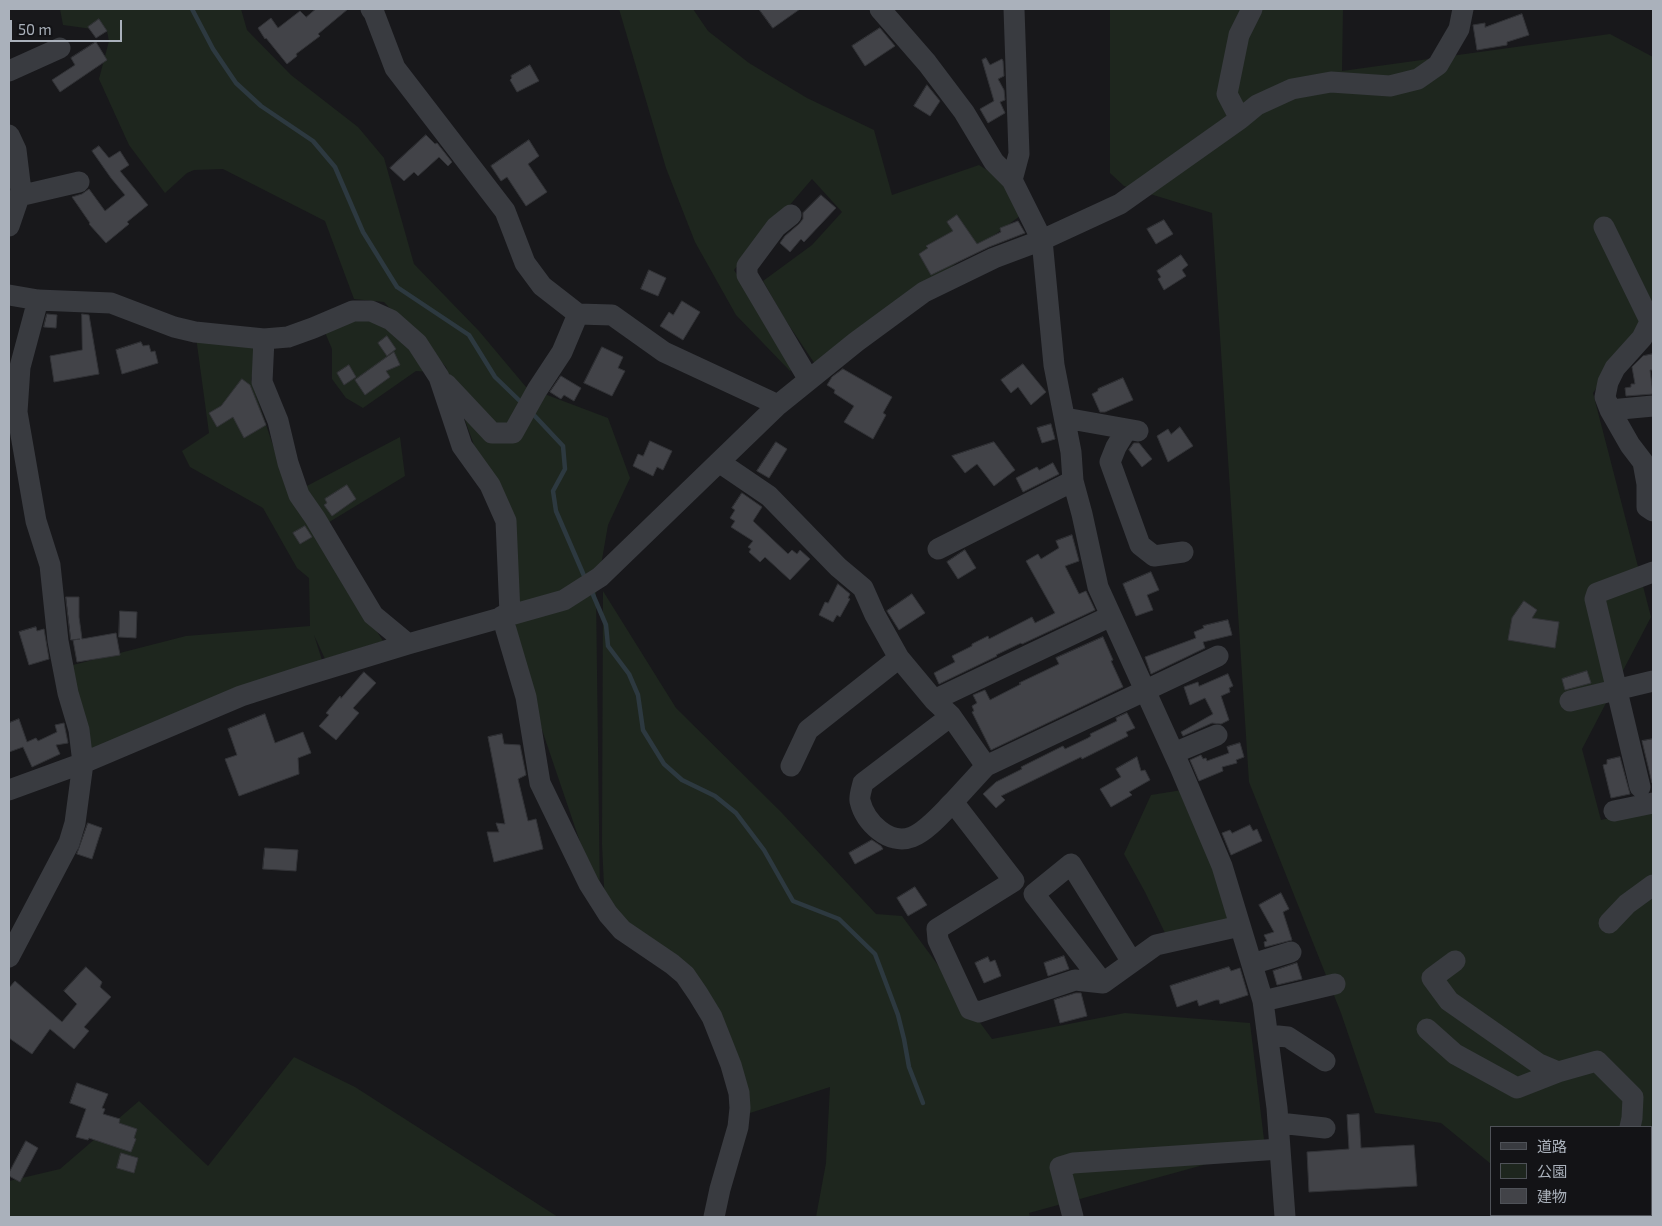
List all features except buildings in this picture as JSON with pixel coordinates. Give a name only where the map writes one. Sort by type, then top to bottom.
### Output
[{"type":"street","points":[[371,9],[395,68],[505,211],[525,263],[542,286],[578,314],[612,315],[664,352],[778,406]]},
{"type":"street","points":[[880,9],[927,63],[964,112],[994,162],[1012,180],[1042,240],[1054,365],[1072,452],[1073,481],[1098,588],[1174,753],[1222,866],[1263,1001],[1278,1122],[1285,1217]]},
{"type":"street","points":[[1012,180],[1020,154],[1014,9]]},
{"type":"street","points":[[1240,118],[1227,94],[1239,35],[1252,9]]},
{"type":"street","points":[[9,790],[83,763],[241,696],[408,644],[564,600],[600,577],[778,406],[856,342],[924,292],[994,258],[1042,240],[1120,204],[1256,105],[1292,89],[1331,82],[1390,86],[1418,79],[1438,65],[1459,29],[1463,9]]},
{"type":"street","points":[[9,71],[60,48]]},
{"type":"street","points":[[9,135],[16,150],[21,191],[9,226]]},
{"type":"street","points":[[19,196],[79,182]]},
{"type":"street","points":[[791,215],[776,227],[747,266],[747,275],[809,380]]},
{"type":"street","points":[[1604,227],[1650,328],[1615,368],[1608,382],[1605,397],[1610,410],[1630,445],[1643,462],[1647,484],[1647,507],[1653,511]]},
{"type":"street","points":[[9,295],[38,300],[110,303],[174,327],[195,332],[264,339],[288,337],[353,311],[370,311],[391,320],[417,343],[439,377],[492,433],[514,433],[562,352],[578,314]]},
{"type":"street","points":[[9,957],[69,843],[75,823],[83,763],[79,730],[68,693],[58,641],[50,565],[36,521],[14,393],[38,300]]},
{"type":"street","points":[[264,339],[262,382],[278,421],[288,463],[299,495],[315,518],[373,616],[408,644]]},
{"type":"street","points":[[439,377],[462,446],[490,485],[506,521],[506,615],[526,697],[540,783],[589,884],[608,914],[622,930],[685,975],[712,1017],[731,1065],[739,1093],[738,1127],[714,1217]]},
{"type":"street","points":[[1610,410],[1653,406]]},
{"type":"street","points":[[1065,418],[1133,430],[1116,447],[1110,462],[1140,545],[1154,556],[1183,552]]},
{"type":"street","points":[[719,462],[769,496],[838,566],[863,588],[898,658],[934,700],[951,716],[986,766]]},
{"type":"street","points":[[938,550],[1073,481]]},
{"type":"street","points":[[1640,786],[1595,599],[1597,593],[1653,572]]},
{"type":"street","points":[[934,700],[1111,616]]},
{"type":"street","points":[[951,716],[864,783],[859,800],[867,817],[880,833],[900,839],[912,837],[925,828],[953,802],[986,766],[1218,656]]},
{"type":"street","points":[[791,766],[808,730],[898,658]]},
{"type":"street","points":[[1570,701],[1653,681]]},
{"type":"street","points":[[1174,753],[1217,735]]},
{"type":"street","points":[[953,802],[1014,882],[1034,894],[1103,983]]},
{"type":"street","points":[[1614,811],[1653,803]]},
{"type":"street","points":[[1034,894],[1071,864],[1132,962]]},
{"type":"street","points":[[1014,882],[937,929],[938,940],[970,1009],[979,1012],[1075,980],[1103,983],[1156,945],[1240,926]]},
{"type":"street","points":[[1609,923],[1627,904],[1649,895]]},
{"type":"street","points":[[1252,964],[1291,952]]},
{"type":"street","points":[[1455,961],[1432,978],[1449,1001],[1539,1064],[1558,1072]]},
{"type":"street","points":[[1263,1001],[1334,984]]},
{"type":"street","points":[[1427,1029],[1455,1054],[1517,1088],[1558,1072],[1597,1061],[1633,1097],[1630,1126]]},
{"type":"street","points":[[1268,1035],[1288,1037],[1324,1060]]},
{"type":"street","points":[[1278,1122],[1325,1128]]},
{"type":"street","points":[[1073,1217],[1060,1167],[1073,1163],[1280,1149]]},
{"type":"green space","points":[[60,9],[241,9],[247,30],[291,75],[358,127],[384,158],[414,264],[479,331],[526,387],[608,418],[630,478],[608,525],[596,594],[600,901],[518,659],[512,576],[480,462],[446,367],[384,302],[354,299],[325,221],[223,169],[194,170],[187,173],[165,193],[129,145],[99,79],[109,41],[107,31],[63,25]]},
{"type":"green space","points":[[619,9],[693,9],[708,31],[749,63],[807,98],[874,130],[892,195],[979,165],[1009,184],[1024,213],[817,367],[784,318],[763,281],[812,245],[842,212],[812,179],[734,270],[796,365],[790,371],[736,315],[695,242],[666,168]]},
{"type":"green space","points":[[1110,9],[1343,9],[1342,71],[1610,34],[1653,57],[1653,305],[1593,393],[1651,617],[1582,749],[1601,820],[1653,809],[1653,1200],[1652,1126],[1490,1126],[1490,1163],[1441,1123],[1375,1113],[1341,1013],[1249,782],[1212,213],[1124,186],[1110,173]]},
{"type":"green space","points":[[354,319],[374,321],[388,326],[430,372],[416,371],[363,408],[346,398],[332,379],[332,349],[324,330]]},
{"type":"green space","points":[[196,337],[258,346],[251,380],[289,493],[383,641],[325,659],[314,635],[322,660],[91,756],[69,666],[186,636],[310,626],[309,578],[297,568],[263,508],[190,467],[182,451],[209,433]]},
{"type":"green space","points":[[400,437],[405,476],[326,524],[303,488]]},
{"type":"green space","points":[[603,591],[676,708],[781,812],[876,914],[902,916],[992,1039],[1125,1013],[1250,1023],[1265,1148],[1029,1213],[1030,1217],[816,1217],[826,1163],[830,1087],[750,1113],[717,1006],[605,907],[602,844]]},
{"type":"green space","points":[[1182,790],[1236,923],[1167,937],[1124,854],[1151,795]]},
{"type":"green space","points":[[294,1057],[355,1087],[558,1217],[9,1217],[9,1181],[60,1169],[139,1101],[208,1166]]},
{"type":"green space","points":[[1506,1216],[1604,1216],[1604,1217]]},
{"type":"waterway","points":[[192,9],[213,49],[236,83],[261,106],[313,141],[335,167],[363,232],[397,287],[469,335],[495,377],[523,404]]},
{"type":"waterway","points":[[532,413],[563,446],[565,469],[553,491],[556,511],[585,578]]},
{"type":"waterway","points":[[591,590],[606,625],[608,646],[629,674],[638,695],[643,730],[664,764],[682,780],[715,796],[736,813],[764,850],[793,901],[839,919],[875,954],[898,1015],[909,1067],[923,1103]]}]
